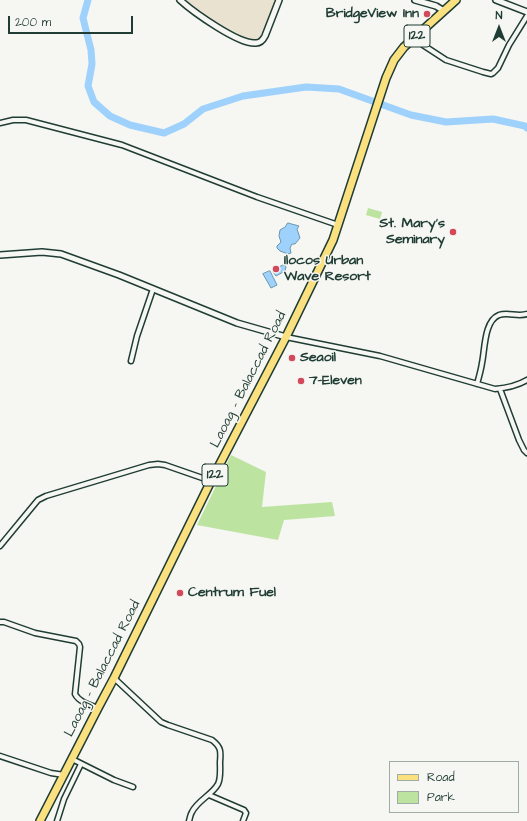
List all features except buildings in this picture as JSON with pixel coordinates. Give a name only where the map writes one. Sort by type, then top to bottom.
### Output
[{"type":"main road","name":"Laoag - Balaccad Road","points":[[40,821],[114,678],[211,481],[286,337],[327,253],[338,225],[371,121],[394,60],[404,47],[456,0]]},
{"type":"street","points":[[180,0],[207,21],[250,43],[258,43],[265,36],[279,0]]},
{"type":"street","points":[[415,0],[436,6],[444,11]]},
{"type":"street","points":[[496,0],[527,12]]},
{"type":"street","points":[[415,37],[423,45],[446,60],[491,74],[498,68],[509,45],[527,16]]},
{"type":"street","points":[[0,122],[26,120],[122,145],[257,197],[338,225]]},
{"type":"street","points":[[0,255],[42,252],[62,254],[119,275],[236,323],[286,337],[380,356],[495,389],[515,386],[527,380]]},
{"type":"street","points":[[131,360],[137,336],[153,289]]},
{"type":"street","points":[[476,384],[482,363],[488,327],[491,322],[495,318],[504,314],[517,316],[527,314]]},
{"type":"street","points":[[500,389],[519,440],[527,453]]},
{"type":"street","points":[[0,546],[32,506],[38,500],[46,496],[158,464],[211,481]]},
{"type":"street","points":[[0,622],[35,633],[76,641],[80,647],[76,694],[80,700],[98,708]]},
{"type":"street","points":[[114,678],[162,722],[212,740],[218,744],[221,754],[220,779],[217,786],[192,811],[189,821]]},
{"type":"street","points":[[0,756],[51,773],[64,775]]},
{"type":"street","points":[[72,759],[114,780],[133,787]]},
{"type":"street","points":[[57,821],[64,799],[81,764]]},
{"type":"street","points":[[209,795],[244,810],[246,813],[243,821]]},
{"type":"shaded area","points":[[184,0],[276,0],[263,36],[258,40],[251,41],[221,27],[186,3]]},
{"type":"green space","points":[[368,208],[382,212],[380,219],[366,215]]},
{"type":"green space","points":[[231,455],[266,472],[262,507],[332,502],[335,516],[284,520],[278,540],[197,525]]},
{"type":"water","points":[[288,223],[299,226],[297,229],[300,238],[295,244],[292,244],[290,248],[291,253],[288,254],[280,251],[277,246],[281,242],[279,236],[280,230]]},
{"type":"water","points":[[283,265],[286,267],[285,271],[276,276],[273,272],[274,270]]},
{"type":"water","points":[[270,271],[277,285],[271,288],[263,274]]},
{"type":"waterway","points":[[88,0],[83,18],[91,50],[92,64],[88,86],[94,102],[110,116],[130,125],[164,133],[184,124],[203,109],[243,96],[306,87],[339,89],[411,115],[446,122],[493,119],[525,126],[527,128]]},
{"type":"place","name":"BridgeView Inn","points":[[427,14]]},
{"type":"place","name":"St. Mary's Seminary","points":[[453,232]]},
{"type":"place","name":"Ilocos Urban Wave Resort","points":[[276,269]]},
{"type":"place","name":"Seaoil","points":[[292,358]]},
{"type":"place","name":"7-Eleven","points":[[301,381]]},
{"type":"place","name":"Centrum Fuel","points":[[180,593]]}]
